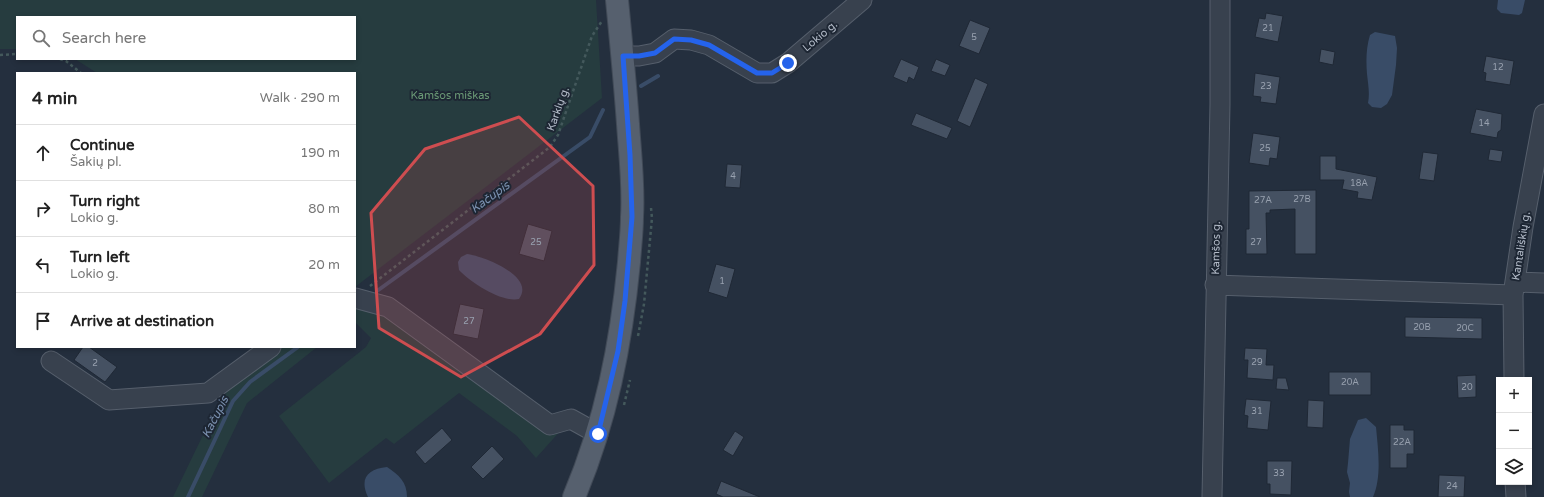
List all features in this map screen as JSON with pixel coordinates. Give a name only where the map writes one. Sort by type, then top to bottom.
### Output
[{"type":"main road","points":[[574,497],[598,434],[618,351],[625,301],[632,217],[630,155],[618,8]]},
{"type":"street","name":"Lokio g.","points":[[623,56],[639,56],[655,53],[674,39],[691,40],[709,45],[757,73],[772,73],[788,63],[862,0]]},
{"type":"street","name":"Kamšos g.","points":[[1212,497],[1215,285],[1220,104],[1220,0]]},
{"type":"street","name":"Kantališkių g.","points":[[1514,377],[1514,288],[1523,227],[1544,114]]},
{"type":"street","points":[[1215,285],[1514,288],[1544,284]]},
{"type":"street","points":[[356,298],[388,308],[550,425],[571,419],[598,434]]},
{"type":"street","points":[[51,360],[108,400],[208,393],[270,348]]},
{"type":"street","points":[[1515,485],[1516,497]]},
{"type":"path","name":"Karklų g.","points":[[356,297],[550,147],[558,135],[592,36],[600,23],[618,8]]},
{"type":"path","points":[[0,55],[16,54]]},
{"type":"path","points":[[63,60],[80,72]]},
{"type":"highlighted area","points":[[519,117],[593,186],[594,265],[540,334],[461,377],[379,328],[371,213],[425,149]]},
{"type":"green space","name":"Kamšos miškas","points":[[0,0],[596,0],[602,98],[356,286],[356,72],[95,72],[77,60],[356,60],[356,16],[16,16],[16,49],[0,49]]},
{"type":"green space","points":[[356,291],[541,414],[571,419],[536,458],[517,436],[459,393],[394,444],[386,438],[329,483],[279,416],[366,347],[371,338],[356,323]]},
{"type":"green space","points":[[275,348],[316,348],[247,403],[202,497],[173,497],[219,402],[243,372]]},
{"type":"water","points":[[1498,0],[1525,0],[1522,13],[1519,15],[1501,13],[1497,9]]},
{"type":"water","points":[[1375,32],[1395,36],[1397,48],[1392,95],[1387,104],[1381,108],[1372,107],[1368,103],[1369,92],[1366,59],[1370,35]]},
{"type":"water","points":[[467,254],[495,263],[514,275],[520,283],[522,291],[519,299],[504,298],[495,295],[478,286],[464,275],[459,270],[458,262],[461,257]]},
{"type":"water","points":[[1366,418],[1376,427],[1379,463],[1378,481],[1373,497],[1350,497],[1350,483],[1347,472],[1350,439],[1358,420]]},
{"type":"water","points":[[387,467],[402,479],[406,487],[407,497],[368,497],[364,485],[367,476],[370,472]]},
{"type":"building","points":[[1266,13],[1283,16],[1278,42],[1255,37],[1259,18],[1265,19]]},
{"type":"building","points":[[970,20],[990,28],[979,54],[959,46]]},
{"type":"building","points":[[1321,49],[1335,52],[1333,65],[1319,62]]},
{"type":"building","points":[[1486,56],[1514,61],[1510,85],[1485,81],[1486,73],[1483,72]]},
{"type":"building","points":[[901,59],[919,67],[914,80],[909,77],[907,83],[893,77]]},
{"type":"building","points":[[936,59],[950,65],[945,76],[931,71]]},
{"type":"building","points":[[1255,73],[1280,77],[1276,104],[1260,102],[1261,97],[1253,96]]},
{"type":"building","points":[[975,78],[988,84],[970,127],[957,121]]},
{"type":"building","points":[[1476,109],[1502,114],[1501,130],[1498,132],[1497,138],[1470,133]]},
{"type":"building","points":[[916,113],[952,128],[947,139],[911,125]]},
{"type":"building","points":[[1253,133],[1280,137],[1277,159],[1270,158],[1269,166],[1249,163]]},
{"type":"building","points":[[1490,149],[1503,151],[1501,162],[1488,160]]},
{"type":"building","points":[[1423,152],[1438,154],[1434,181],[1419,179]]},
{"type":"building","points":[[1320,156],[1336,156],[1336,169],[1377,177],[1372,200],[1357,198],[1358,192],[1342,189],[1344,180],[1320,180]]},
{"type":"building","points":[[727,164],[742,165],[740,188],[725,187]]},
{"type":"building","points":[[1316,190],[1316,254],[1295,254],[1295,209],[1270,210],[1270,213],[1266,213],[1267,254],[1246,254],[1246,229],[1249,229],[1249,191]]},
{"type":"building","points":[[528,224],[552,231],[544,261],[519,254]]},
{"type":"building","points":[[716,264],[735,269],[727,298],[708,292]]},
{"type":"building","points":[[460,304],[484,309],[478,339],[453,334]]},
{"type":"building","points":[[1405,317],[1482,318],[1482,339],[1405,337]]},
{"type":"building","points":[[82,348],[90,348],[117,367],[105,382],[74,360]]},
{"type":"building","points":[[1245,348],[1267,349],[1266,365],[1274,365],[1273,380],[1247,378],[1248,360],[1244,360]]},
{"type":"building","points":[[1329,372],[1371,372],[1371,395],[1329,395]]},
{"type":"building","points":[[1476,375],[1476,397],[1458,398],[1457,376]]},
{"type":"building","points":[[1277,378],[1286,378],[1289,390],[1276,389]]},
{"type":"building","points":[[1246,399],[1271,401],[1268,430],[1247,428],[1248,416],[1244,415]]},
{"type":"building","points":[[1308,400],[1324,401],[1323,428],[1307,427]]},
{"type":"building","points":[[1390,425],[1404,425],[1404,430],[1414,430],[1414,454],[1407,454],[1407,468],[1390,468]]},
{"type":"building","points":[[442,428],[452,440],[425,464],[415,452]]},
{"type":"building","points":[[735,431],[744,437],[733,456],[723,450]]},
{"type":"building","points":[[492,446],[504,459],[483,479],[471,467]]},
{"type":"building","points":[[1267,461],[1292,461],[1291,495],[1270,494],[1270,484],[1267,484]]},
{"type":"building","points":[[1439,475],[1465,476],[1464,497],[1438,497]]},
{"type":"building","points":[[721,481],[760,497],[723,497],[716,494]]},
{"type":"waterway","name":"Kačupis","points":[[641,86],[658,76]]},
{"type":"waterway","name":"Kačupis","points":[[377,291],[590,137],[603,110]]},
{"type":"waterway","name":"Kačupis","points":[[188,497],[233,401],[250,382],[297,348]]},
{"type":"route","points":[[598,434],[618,351],[625,301],[632,217],[630,155],[623,56],[639,56],[655,53],[674,39],[691,40],[709,45],[757,73],[772,73],[788,63]]}]
